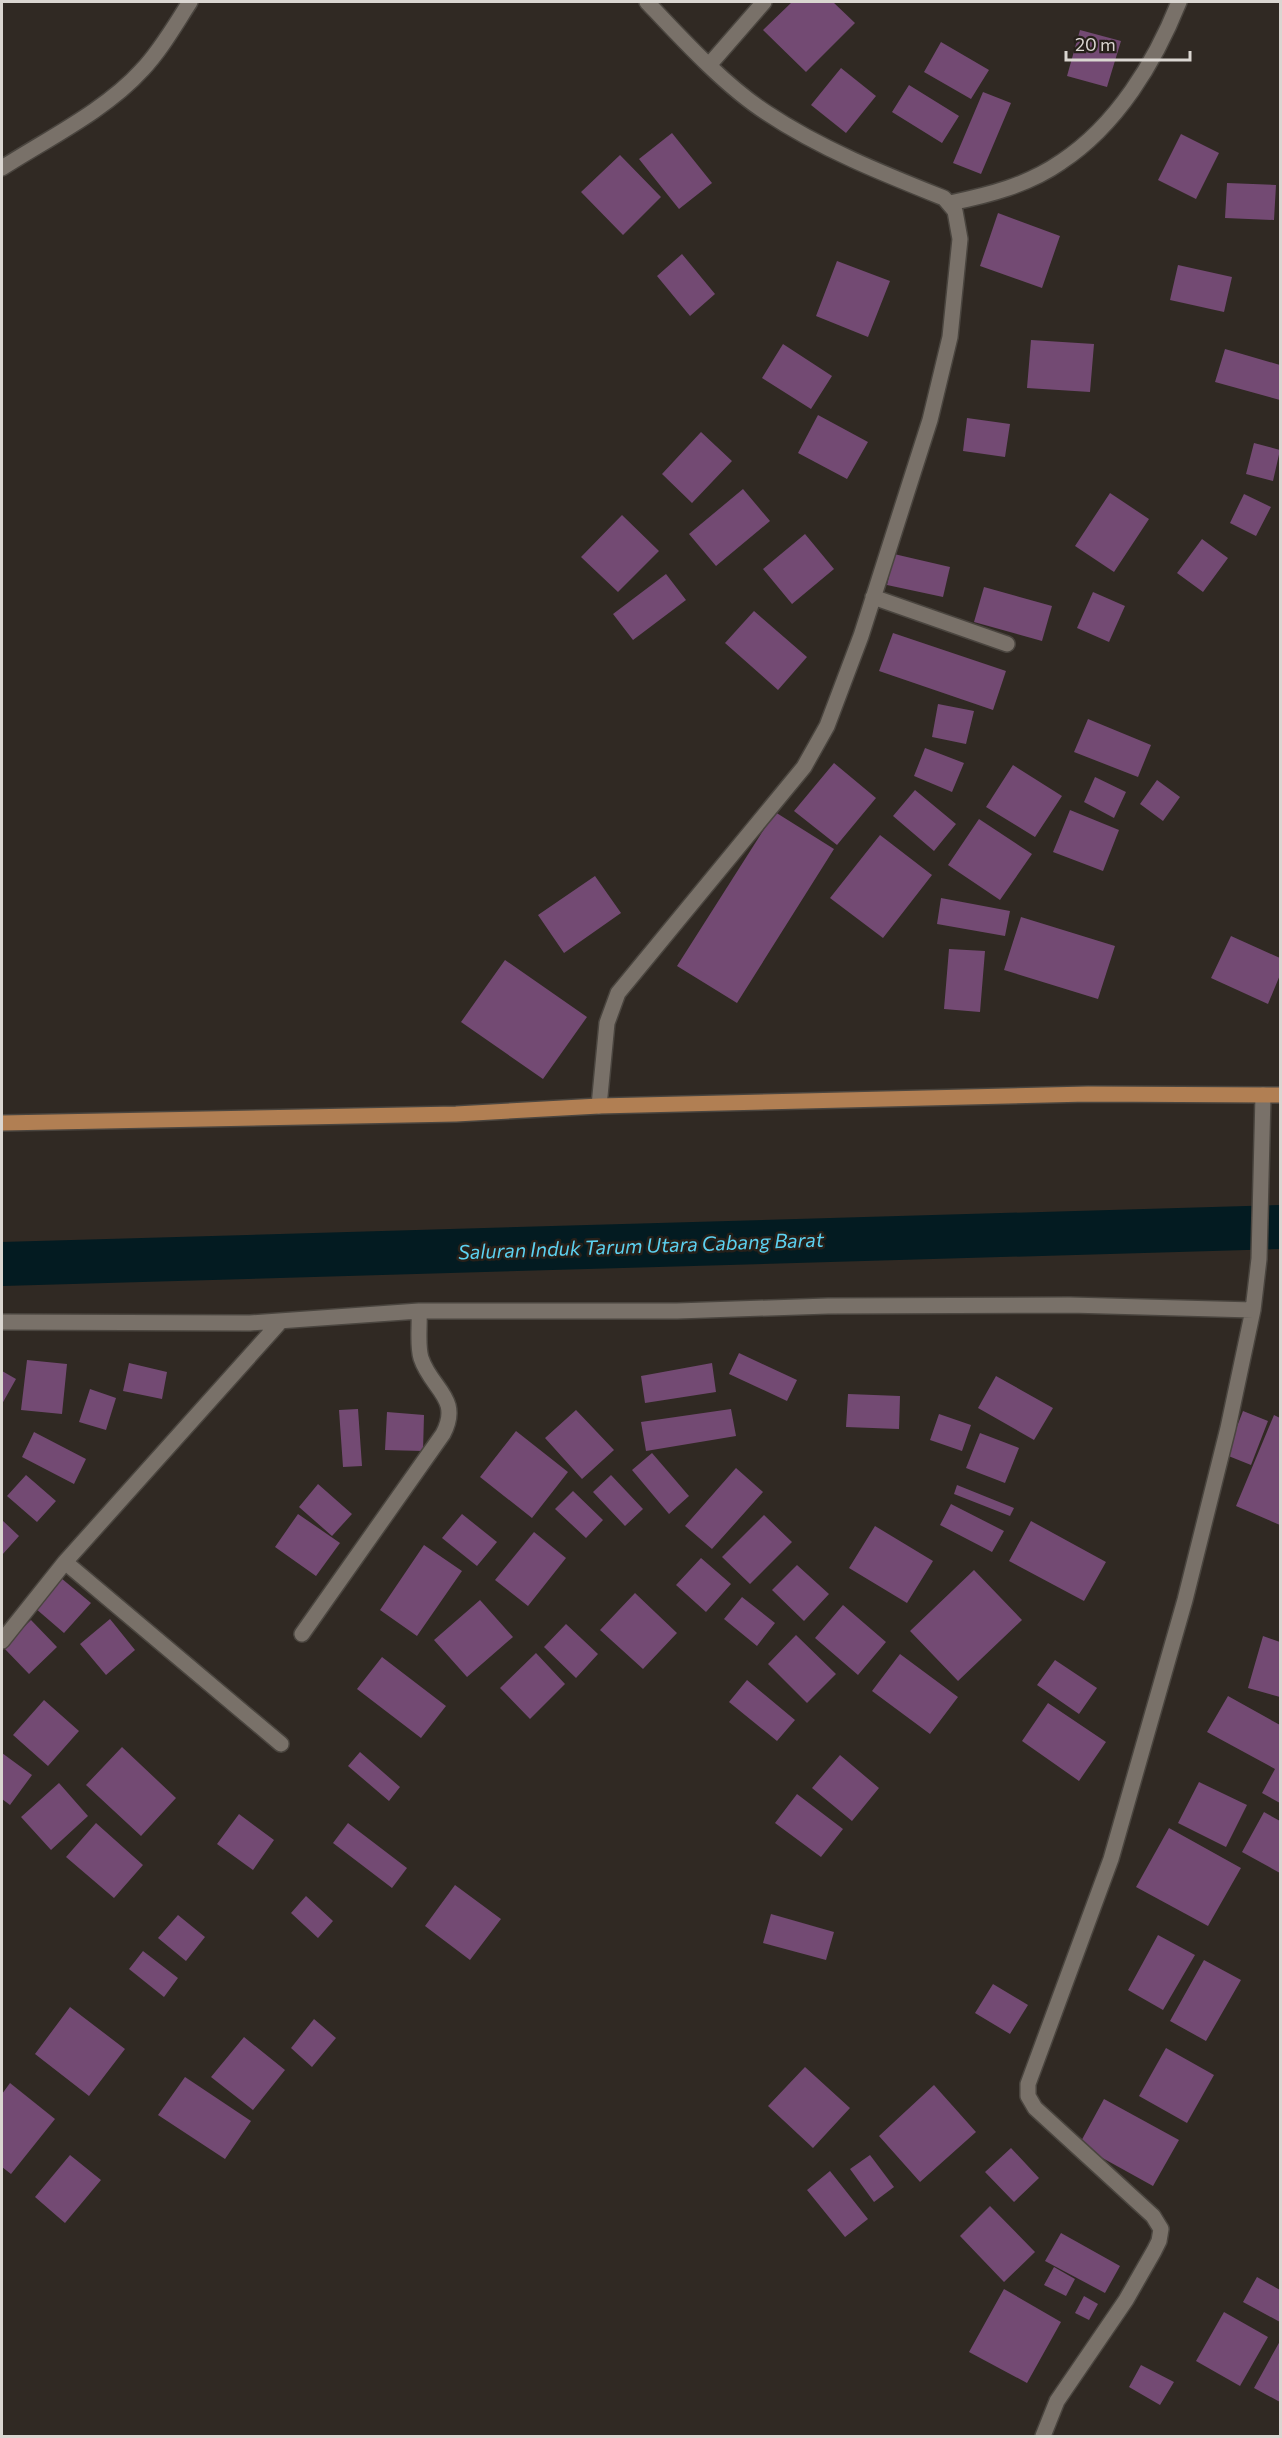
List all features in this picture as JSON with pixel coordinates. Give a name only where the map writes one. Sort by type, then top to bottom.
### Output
[{"type":"main road","points":[[2,1123],[456,1114],[599,1106],[1088,1094],[1281,1095]]},
{"type":"street","points":[[2,168],[96,108],[133,78],[158,51],[190,2]]},
{"type":"street","points":[[599,1106],[607,1023],[618,993],[804,767],[827,726],[873,597],[930,420],[950,337],[960,239],[957,219],[950,203],[944,198],[831,148],[767,113],[737,90],[647,2]]},
{"type":"street","points":[[710,64],[764,2]]},
{"type":"street","points":[[950,203],[987,196],[1028,181],[1062,162],[1103,127],[1131,92],[1162,44],[1179,2]]},
{"type":"street","points":[[873,597],[1007,644]]},
{"type":"street","points":[[1043,2436],[1057,2401],[1126,2300],[1159,2241],[1161,2229],[1154,2216],[1035,2108],[1028,2096],[1028,2084],[1111,1859],[1149,1730],[1210,1504],[1253,1310],[1259,1259],[1263,1095]]},
{"type":"street","points":[[2,1322],[281,1321],[419,1311],[677,1311],[828,1306],[1070,1305],[1253,1310]]},
{"type":"street","points":[[303,1634],[450,1421],[446,1399],[420,1356],[419,1311]]},
{"type":"street","points":[[2,1641],[65,1563],[281,1321]]},
{"type":"street","points":[[65,1563],[280,1744]]},
{"type":"building","points":[[792,2],[833,2],[855,23],[806,72],[763,30]]},
{"type":"building","points":[[1080,30],[1121,41],[1107,87],[1067,76]]},
{"type":"building","points":[[941,42],[989,70],[971,99],[924,72]]},
{"type":"building","points":[[841,68],[876,96],[846,133],[811,105]]},
{"type":"building","points":[[909,85],[959,116],[942,143],[892,112]]},
{"type":"building","points":[[983,92],[1011,103],[981,174],[953,163]]},
{"type":"building","points":[[672,133],[712,183],[679,209],[639,159]]},
{"type":"building","points":[[1181,134],[1219,153],[1196,199],[1158,180]]},
{"type":"building","points":[[620,155],[661,197],[623,235],[581,192]]},
{"type":"building","points":[[1227,183],[1276,185],[1274,220],[1225,218]]},
{"type":"building","points":[[998,213],[1060,236],[1042,288],[980,266]]},
{"type":"building","points":[[682,254],[715,294],[690,316],[657,276]]},
{"type":"building","points":[[837,261],[890,281],[868,337],[816,316]]},
{"type":"building","points":[[1178,265],[1232,277],[1224,312],[1170,300]]},
{"type":"building","points":[[1031,340],[1094,344],[1090,392],[1027,388]]},
{"type":"building","points":[[783,344],[832,376],[811,409],[762,378]]},
{"type":"building","points":[[1225,349],[1280,365],[1280,400],[1215,382]]},
{"type":"building","points":[[818,415],[868,442],[847,479],[798,453]]},
{"type":"building","points":[[967,418],[1010,424],[1005,457],[963,451]]},
{"type":"building","points":[[701,432],[732,461],[692,503],[662,474]]},
{"type":"building","points":[[1254,443],[1280,450],[1273,481],[1246,474]]},
{"type":"building","points":[[743,489],[770,521],[716,566],[689,534]]},
{"type":"building","points":[[1110,493],[1149,519],[1114,572],[1075,546]]},
{"type":"building","points":[[1244,494],[1271,507],[1256,536],[1230,523]]},
{"type":"building","points":[[622,515],[659,551],[618,592],[581,557]]},
{"type":"building","points":[[805,534],[834,569],[792,604],[763,569]]},
{"type":"building","points":[[1202,539],[1228,558],[1203,592],[1177,573]]},
{"type":"building","points":[[894,554],[950,567],[943,597],[887,585]]},
{"type":"building","points":[[666,574],[686,600],[633,640],[613,614]]},
{"type":"building","points":[[984,587],[1052,606],[1042,641],[974,622]]},
{"type":"building","points":[[1093,592],[1125,606],[1109,642],[1077,628]]},
{"type":"building","points":[[754,611],[807,657],[778,690],[725,643]]},
{"type":"building","points":[[893,633],[1006,671],[993,710],[879,671]]},
{"type":"building","points":[[938,704],[974,711],[966,744],[932,737]]},
{"type":"building","points":[[1088,719],[1151,745],[1138,777],[1074,752]]},
{"type":"building","points":[[925,748],[964,763],[952,792],[914,776]]},
{"type":"building","points":[[834,763],[876,798],[837,845],[794,811]]},
{"type":"building","points":[[1013,765],[1062,796],[1035,837],[986,807]]},
{"type":"building","points":[[1095,777],[1126,792],[1114,818],[1084,802]]},
{"type":"building","points":[[1157,780],[1180,797],[1163,821],[1140,804]]},
{"type":"building","points":[[915,790],[956,824],[934,851],[893,816]]},
{"type":"building","points":[[1070,810],[1119,830],[1103,871],[1053,852]]},
{"type":"building","points":[[775,812],[834,849],[737,1003],[677,966]]},
{"type":"building","points":[[979,819],[1032,854],[1000,900],[948,865]]},
{"type":"building","points":[[880,835],[932,875],[883,938],[830,898]]},
{"type":"building","points":[[595,876],[621,913],[564,953],[538,915]]},
{"type":"building","points":[[941,898],[1010,911],[1005,936],[937,924]]},
{"type":"building","points":[[1021,917],[1115,946],[1098,999],[1004,970]]},
{"type":"building","points":[[1231,936],[1280,958],[1280,975],[1268,1004],[1211,978]]},
{"type":"building","points":[[949,949],[985,951],[980,1012],[944,1009]]},
{"type":"building","points":[[505,960],[587,1017],[543,1079],[461,1022]]},
{"type":"building","points":[[739,1353],[797,1380],[787,1401],[729,1374]]},
{"type":"building","points":[[27,1360],[67,1364],[62,1414],[21,1410]]},
{"type":"building","points":[[129,1363],[167,1372],[162,1399],[123,1391]]},
{"type":"building","points":[[712,1363],[716,1392],[645,1403],[641,1376]]},
{"type":"building","points":[[2,1371],[16,1379],[2,1404]]},
{"type":"building","points":[[996,1376],[1053,1408],[1034,1440],[978,1408]]},
{"type":"building","points":[[90,1389],[116,1398],[106,1430],[79,1422]]},
{"type":"building","points":[[848,1394],[900,1396],[899,1429],[846,1427]]},
{"type":"building","points":[[358,1409],[362,1466],[343,1467],[339,1410]]},
{"type":"building","points":[[731,1409],[736,1436],[646,1451],[641,1422]]},
{"type":"building","points":[[576,1410],[614,1450],[582,1479],[545,1438]]},
{"type":"building","points":[[1243,1411],[1268,1421],[1251,1465],[1226,1455]]},
{"type":"building","points":[[387,1412],[424,1415],[423,1451],[385,1450]]},
{"type":"building","points":[[939,1414],[971,1425],[962,1451],[930,1440]]},
{"type":"building","points":[[1274,1415],[1280,1418],[1280,1525],[1236,1506]]},
{"type":"building","points":[[516,1431],[568,1472],[532,1518],[480,1477]]},
{"type":"building","points":[[34,1432],[86,1459],[74,1484],[22,1457]]},
{"type":"building","points":[[980,1433],[1019,1448],[1005,1483],[966,1468]]},
{"type":"building","points":[[652,1453],[689,1496],[669,1514],[632,1470]]},
{"type":"building","points":[[736,1468],[763,1492],[712,1549],[685,1526]]},
{"type":"building","points":[[26,1475],[56,1501],[37,1522],[7,1496]]},
{"type":"building","points":[[611,1475],[643,1509],[625,1526],[593,1492]]},
{"type":"building","points":[[318,1484],[352,1514],[332,1536],[299,1507]]},
{"type":"building","points":[[957,1485],[1014,1508],[1010,1516],[954,1494]]},
{"type":"building","points":[[573,1491],[603,1520],[586,1538],[555,1509]]},
{"type":"building","points":[[951,1504],[1004,1531],[992,1552],[940,1525]]},
{"type":"building","points":[[298,1514],[340,1543],[316,1576],[275,1547]]},
{"type":"building","points":[[462,1514],[497,1542],[477,1566],[442,1538]]},
{"type":"building","points":[[764,1515],[792,1542],[750,1584],[722,1557]]},
{"type":"building","points":[[2,1520],[19,1536],[2,1555]]},
{"type":"building","points":[[1031,1521],[1106,1562],[1084,1601],[1009,1561]]},
{"type":"building","points":[[875,1526],[933,1561],[907,1603],[849,1568]]},
{"type":"building","points":[[534,1532],[566,1558],[528,1606],[495,1580]]},
{"type":"building","points":[[424,1545],[462,1571],[417,1636],[380,1610]]},
{"type":"building","points":[[701,1558],[731,1584],[706,1612],[676,1585]]},
{"type":"building","points":[[797,1565],[829,1594],[804,1621],[772,1590]]},
{"type":"building","points":[[974,1570],[1022,1620],[958,1681],[910,1631]]},
{"type":"building","points":[[61,1578],[91,1603],[64,1633],[35,1608]]},
{"type":"building","points":[[635,1593],[677,1633],[643,1669],[600,1630]]},
{"type":"building","points":[[742,1597],[775,1623],[757,1646],[724,1619]]},
{"type":"building","points":[[480,1600],[513,1637],[467,1677],[434,1640]]},
{"type":"building","points":[[843,1605],[886,1642],[858,1675],[815,1638]]},
{"type":"building","points":[[110,1619],[135,1650],[106,1675],[80,1644]]},
{"type":"building","points":[[31,1620],[57,1647],[29,1674],[3,1647]]},
{"type":"building","points":[[566,1624],[598,1654],[576,1678],[544,1647]]},
{"type":"building","points":[[796,1635],[836,1674],[807,1703],[768,1664]]},
{"type":"building","points":[[1263,1636],[1280,1642],[1280,1697],[1248,1688]]},
{"type":"building","points":[[536,1653],[565,1684],[530,1719],[500,1688]]},
{"type":"building","points":[[900,1654],[958,1697],[930,1734],[872,1691]]},
{"type":"building","points":[[382,1657],[446,1706],[421,1738],[357,1689]]},
{"type":"building","points":[[1055,1660],[1097,1688],[1079,1714],[1037,1685]]},
{"type":"building","points":[[747,1680],[795,1720],[777,1741],[729,1702]]},
{"type":"building","points":[[1228,1696],[1280,1725],[1280,1803],[1262,1793],[1275,1769],[1207,1732]]},
{"type":"building","points":[[44,1700],[79,1731],[48,1766],[13,1735]]},
{"type":"building","points":[[1048,1703],[1106,1742],[1079,1781],[1022,1741]]},
{"type":"building","points":[[122,1747],[176,1798],[141,1836],[86,1785]]},
{"type":"building","points":[[360,1752],[400,1787],[389,1801],[348,1766]]},
{"type":"building","points":[[2,1753],[32,1775],[10,1805],[2,1799]]},
{"type":"building","points":[[840,1755],[879,1788],[852,1821],[812,1788]]},
{"type":"building","points":[[1199,1782],[1247,1805],[1226,1847],[1178,1823]]},
{"type":"building","points":[[59,1783],[88,1816],[51,1850],[21,1817]]},
{"type":"building","points":[[797,1794],[843,1829],[821,1857],[775,1823]]},
{"type":"building","points":[[1264,1812],[1280,1821],[1280,1873],[1242,1852]]},
{"type":"building","points":[[239,1814],[274,1840],[253,1870],[217,1844]]},
{"type":"building","points":[[96,1823],[143,1865],[114,1898],[66,1857]]},
{"type":"building","points":[[348,1823],[407,1868],[392,1888],[333,1843]]},
{"type":"building","points":[[1169,1828],[1241,1868],[1208,1926],[1136,1887]]},
{"type":"building","points":[[455,1885],[501,1919],[470,1960],[425,1926]]},
{"type":"building","points":[[306,1896],[333,1921],[318,1938],[291,1913]]},
{"type":"building","points":[[771,1914],[834,1932],[826,1960],[763,1943]]},
{"type":"building","points":[[178,1915],[205,1937],[186,1961],[158,1938]]},
{"type":"building","points":[[1158,1935],[1195,1955],[1163,2010],[1128,1990]]},
{"type":"building","points":[[143,1951],[178,1978],[164,1997],[129,1969]]},
{"type":"building","points":[[1204,1960],[1241,1980],[1206,2041],[1170,2021]]},
{"type":"building","points":[[993,1984],[1028,2005],[1010,2034],[975,2013]]},
{"type":"building","points":[[70,2007],[125,2049],[89,2096],[35,2054]]},
{"type":"building","points":[[314,2019],[336,2038],[312,2067],[291,2048]]},
{"type":"building","points":[[244,2037],[285,2070],[253,2110],[211,2077]]},
{"type":"building","points":[[1166,2048],[1214,2075],[1187,2123],[1139,2096]]},
{"type":"building","points":[[805,2067],[850,2108],[813,2148],[768,2106]]},
{"type":"building","points":[[185,2077],[251,2121],[225,2159],[158,2115]]},
{"type":"building","points":[[10,2083],[55,2119],[11,2174],[2,2167],[2,2094]]},
{"type":"building","points":[[934,2085],[976,2132],[920,2182],[879,2136]]},
{"type":"building","points":[[1104,2099],[1179,2140],[1153,2186],[1079,2145]]},
{"type":"building","points":[[1011,2148],[1039,2178],[1014,2202],[985,2172]]},
{"type":"building","points":[[70,2155],[101,2180],[65,2223],[35,2197]]},
{"type":"building","points":[[870,2155],[894,2187],[874,2202],[850,2169]]},
{"type":"building","points":[[830,2171],[868,2219],[845,2237],[807,2190]]},
{"type":"building","points":[[990,2206],[1035,2252],[1004,2282],[960,2236]]},
{"type":"building","points":[[1061,2233],[1120,2266],[1105,2293],[1045,2261]]},
{"type":"building","points":[[1054,2267],[1075,2279],[1066,2296],[1044,2285]]},
{"type":"building","points":[[1257,2277],[1280,2290],[1280,2322],[1243,2302]]},
{"type":"building","points":[[1004,2289],[1061,2322],[1027,2383],[969,2352]]},
{"type":"building","points":[[1084,2296],[1098,2304],[1089,2320],[1075,2313]]},
{"type":"building","points":[[1224,2312],[1268,2337],[1240,2386],[1196,2361]]},
{"type":"building","points":[[1280,2341],[1280,2402],[1254,2388]]},
{"type":"building","points":[[1141,2365],[1174,2382],[1160,2405],[1129,2387]]},
{"type":"waterway","name":"Saluran Induk Tarum Utara Cabang Barat","points":[[2,1264],[1280,1227]]}]
